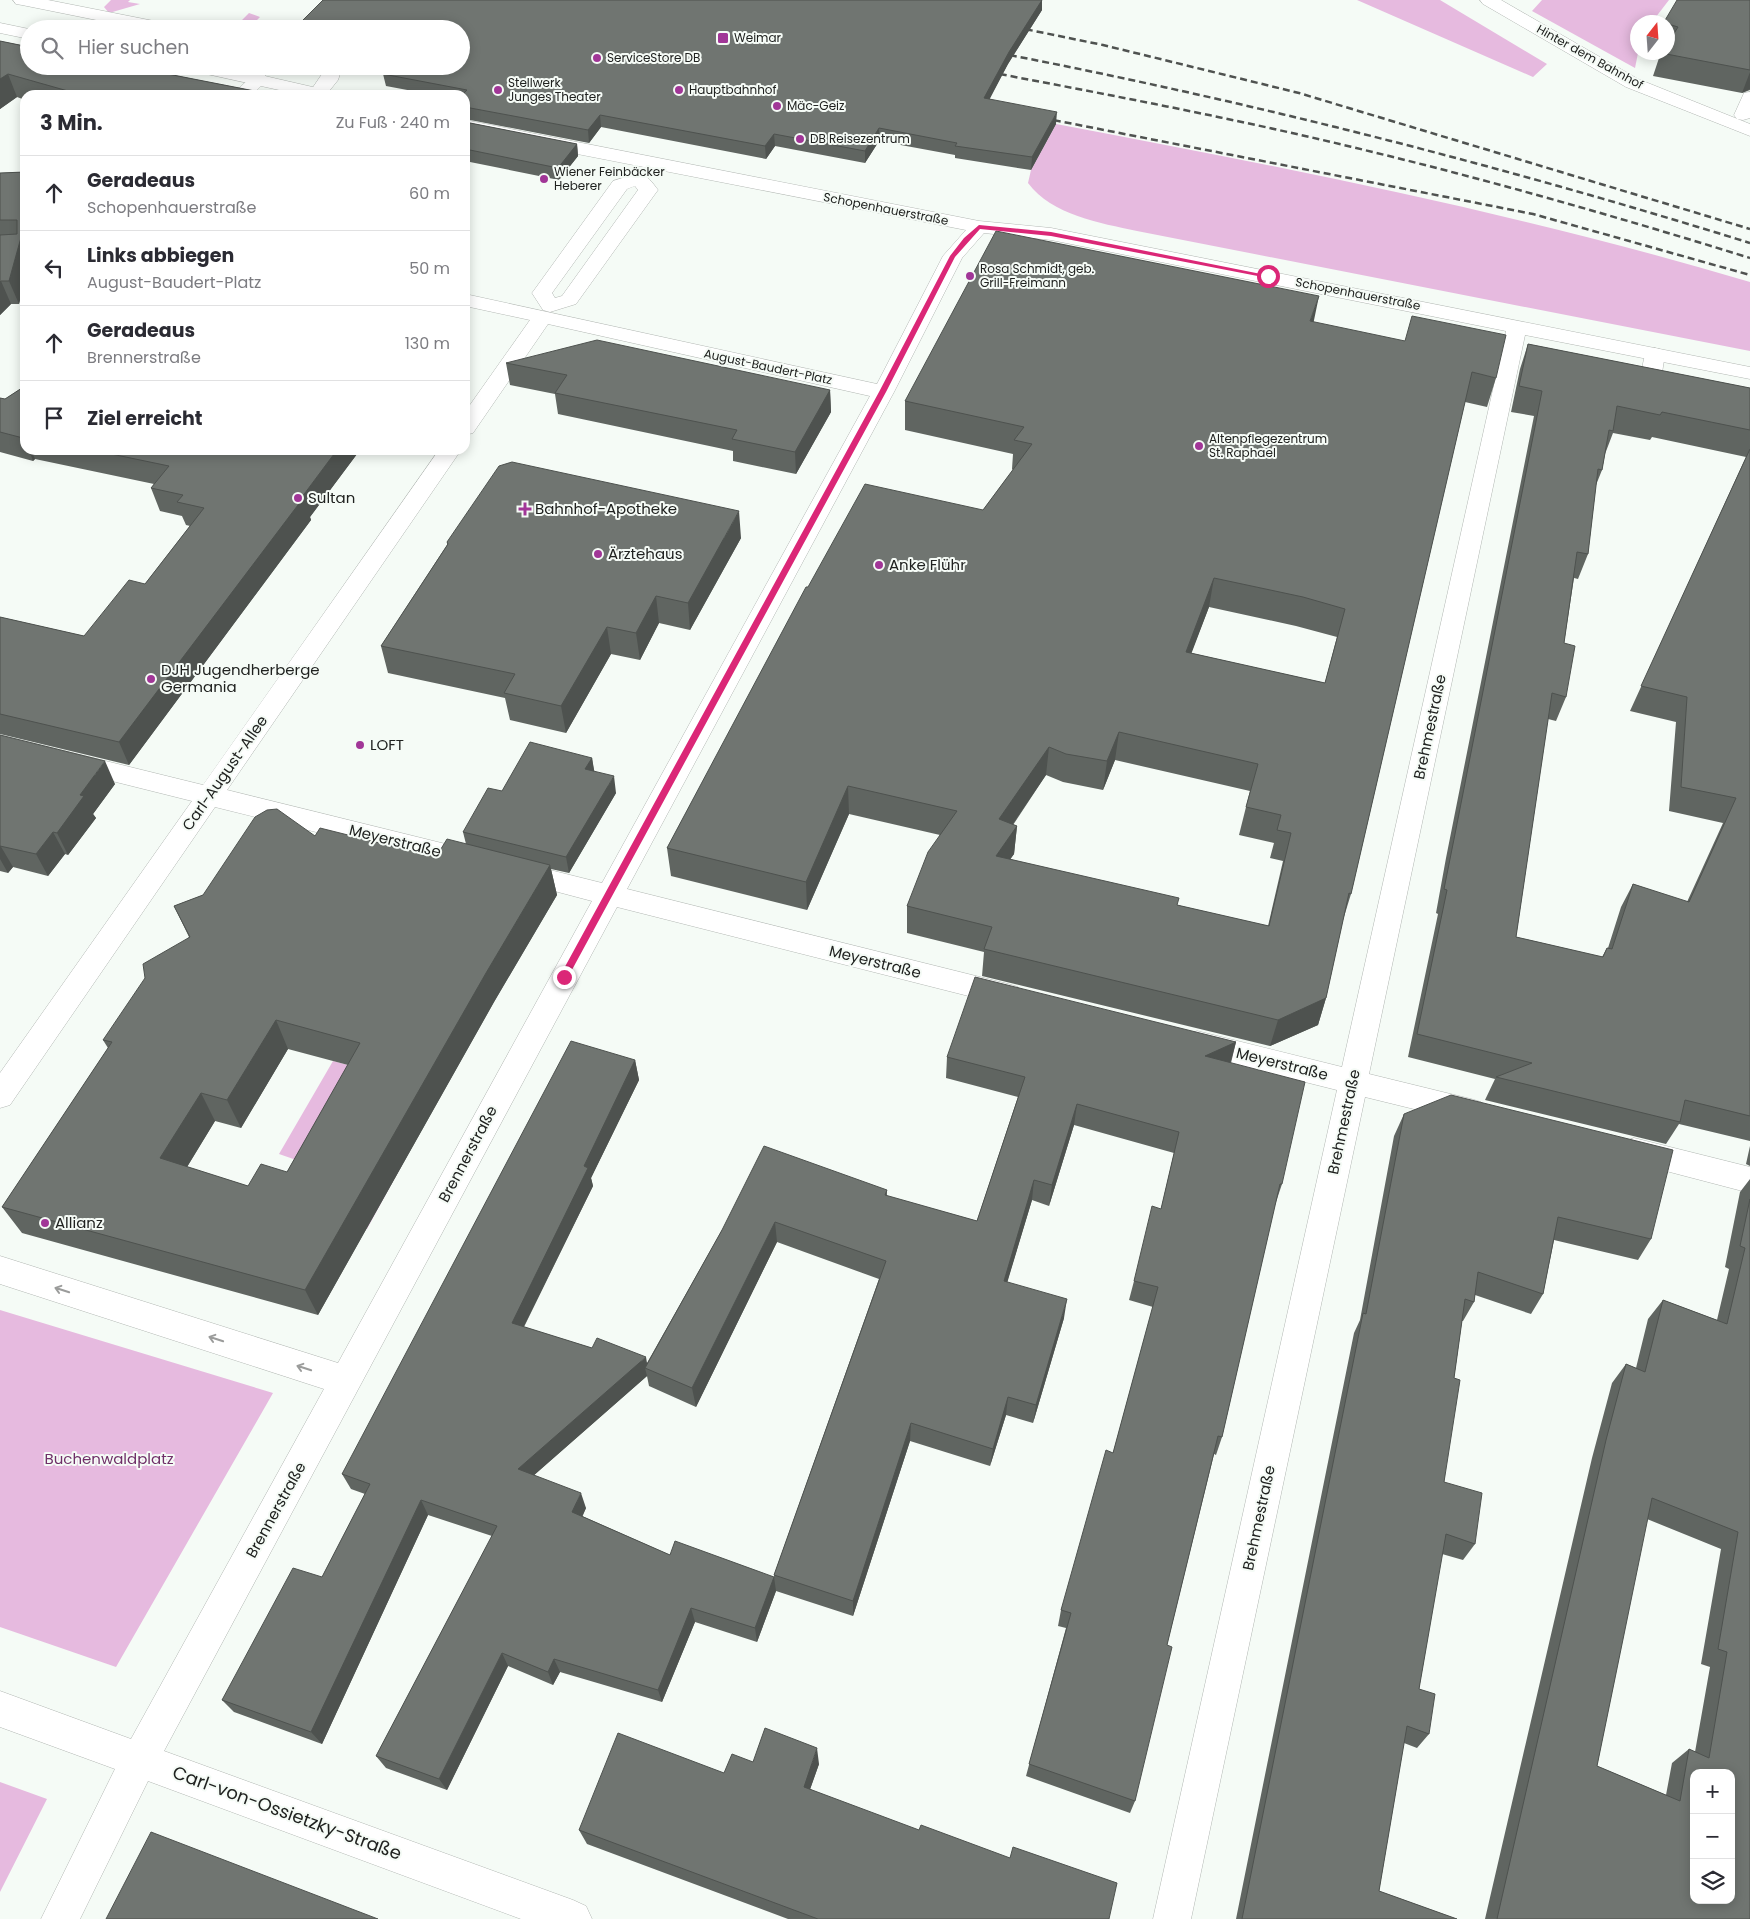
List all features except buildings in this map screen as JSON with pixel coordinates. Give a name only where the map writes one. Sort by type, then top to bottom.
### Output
[{"type":"street","points":[[22,0],[123,20]]},
{"type":"street","name":"Hinter dem Bahnhof","points":[[1489,0],[1632,83],[1745,121]]},
{"type":"street","points":[[0,28],[20,32]]},
{"type":"street","points":[[239,75],[304,90]]},
{"type":"street","points":[[323,90],[331,75]]},
{"type":"street","points":[[247,90],[259,79]]},
{"type":"street","points":[[1745,121],[1750,97]]},
{"type":"street","name":"Schopenhauerstraße","points":[[470,127],[979,227],[1051,234],[1750,373]]},
{"type":"street","points":[[640,179],[648,190],[569,300],[550,306],[542,293],[620,185],[640,179]]},
{"type":"street","points":[[882,392],[953,256],[979,227]]},
{"type":"street","name":"August-Baudert-Platz","points":[[470,301],[882,392]]},
{"type":"street","points":[[470,421],[542,318]]},
{"type":"street","name":"Brehmestraße","points":[[1172,1919],[1517,326]]},
{"type":"street","points":[[1655,354],[1650,383],[1695,392]]},
{"type":"street","name":"Brennerstraße","points":[[60,1919],[140,1759],[882,392]]},
{"type":"street","name":"Carl-August-Allee","points":[[0,1096],[447,455]]},
{"type":"street","name":"Meyerstraße","points":[[0,744],[608,894],[1035,1002]]},
{"type":"street","name":"Meyerstraße","points":[[1170,1036],[1498,1118]]},
{"type":"street","points":[[1605,1144],[1750,1180]]},
{"type":"street","points":[[0,1270],[346,1381]]},
{"type":"street","name":"Carl-von-Ossietzky-Straße","points":[[0,1709],[573,1919]]},
{"type":"green space","points":[[111,0],[130,0],[128,2],[140,4],[109,13],[104,7]]},
{"type":"green space","points":[[1357,0],[1440,0],[1547,64],[1533,77]]},
{"type":"green space","points":[[1542,0],[1669,0],[1657,15],[1630,15],[1630,60],[1637,60],[1635,68],[1532,11]]},
{"type":"green space","points":[[249,13],[260,17],[257,20],[242,20]]},
{"type":"green space","points":[[1056,124],[1318,175],[1405,194],[1578,235],[1750,282],[1750,351],[1093,221],[1050,203],[1028,183],[1031,170]]},
{"type":"green space","points":[[333,1061],[382,1074],[402,1165],[367,1229],[308,1211],[302,1162],[279,1154]]},
{"type":"green space","name":"Buchenwaldplatz","points":[[0,1310],[273,1393],[116,1667],[0,1627]]},
{"type":"green space","points":[[0,1782],[47,1799],[0,1892]]},
{"type":"railway","points":[[1015,27],[1103,45],[1299,93],[1750,229]]},
{"type":"railway","points":[[999,53],[1283,114],[1471,162],[1750,243]]},
{"type":"railway","points":[[989,72],[1307,136],[1552,199],[1750,258]]},
{"type":"railway","points":[[1043,118],[1533,214],[1750,275]]},
{"type":"place","name":"Weimar","points":[[723,38]]},
{"type":"place","name":"ServiceStore DB","points":[[597,58]]},
{"type":"place","name":"Stellwerk Junges Theater","points":[[498,90]]},
{"type":"place","name":"Hauptbahnhof","points":[[679,90]]},
{"type":"place","name":"Mäc-Geiz","points":[[777,106]]},
{"type":"place","name":"DB Reisezentrum","points":[[800,139]]},
{"type":"place","name":"Wiener Feinbäcker Heberer","points":[[544,179]]},
{"type":"place","name":"Rosa Schmidt, geb. Grill-Freimann","points":[[970,276]]},
{"type":"place","name":"Altenpflegezentrum St. Raphael","points":[[1199,446]]},
{"type":"place","name":"Sultan","points":[[298,498]]},
{"type":"place","name":"Bahnhof-Apotheke","points":[[525,509]]},
{"type":"place","name":"Ärztehaus","points":[[598,554]]},
{"type":"place","name":"Anke Flühr","points":[[879,565]]},
{"type":"place","name":"DJH Jugendherberge Germania","points":[[151,679]]},
{"type":"place","name":"LOFT","points":[[360,745]]},
{"type":"place","name":"Allianz","points":[[45,1223]]},
{"type":"route","points":[[564,977],[882,392],[953,256],[966,239],[979,227],[1051,234],[1268,276]]}]
